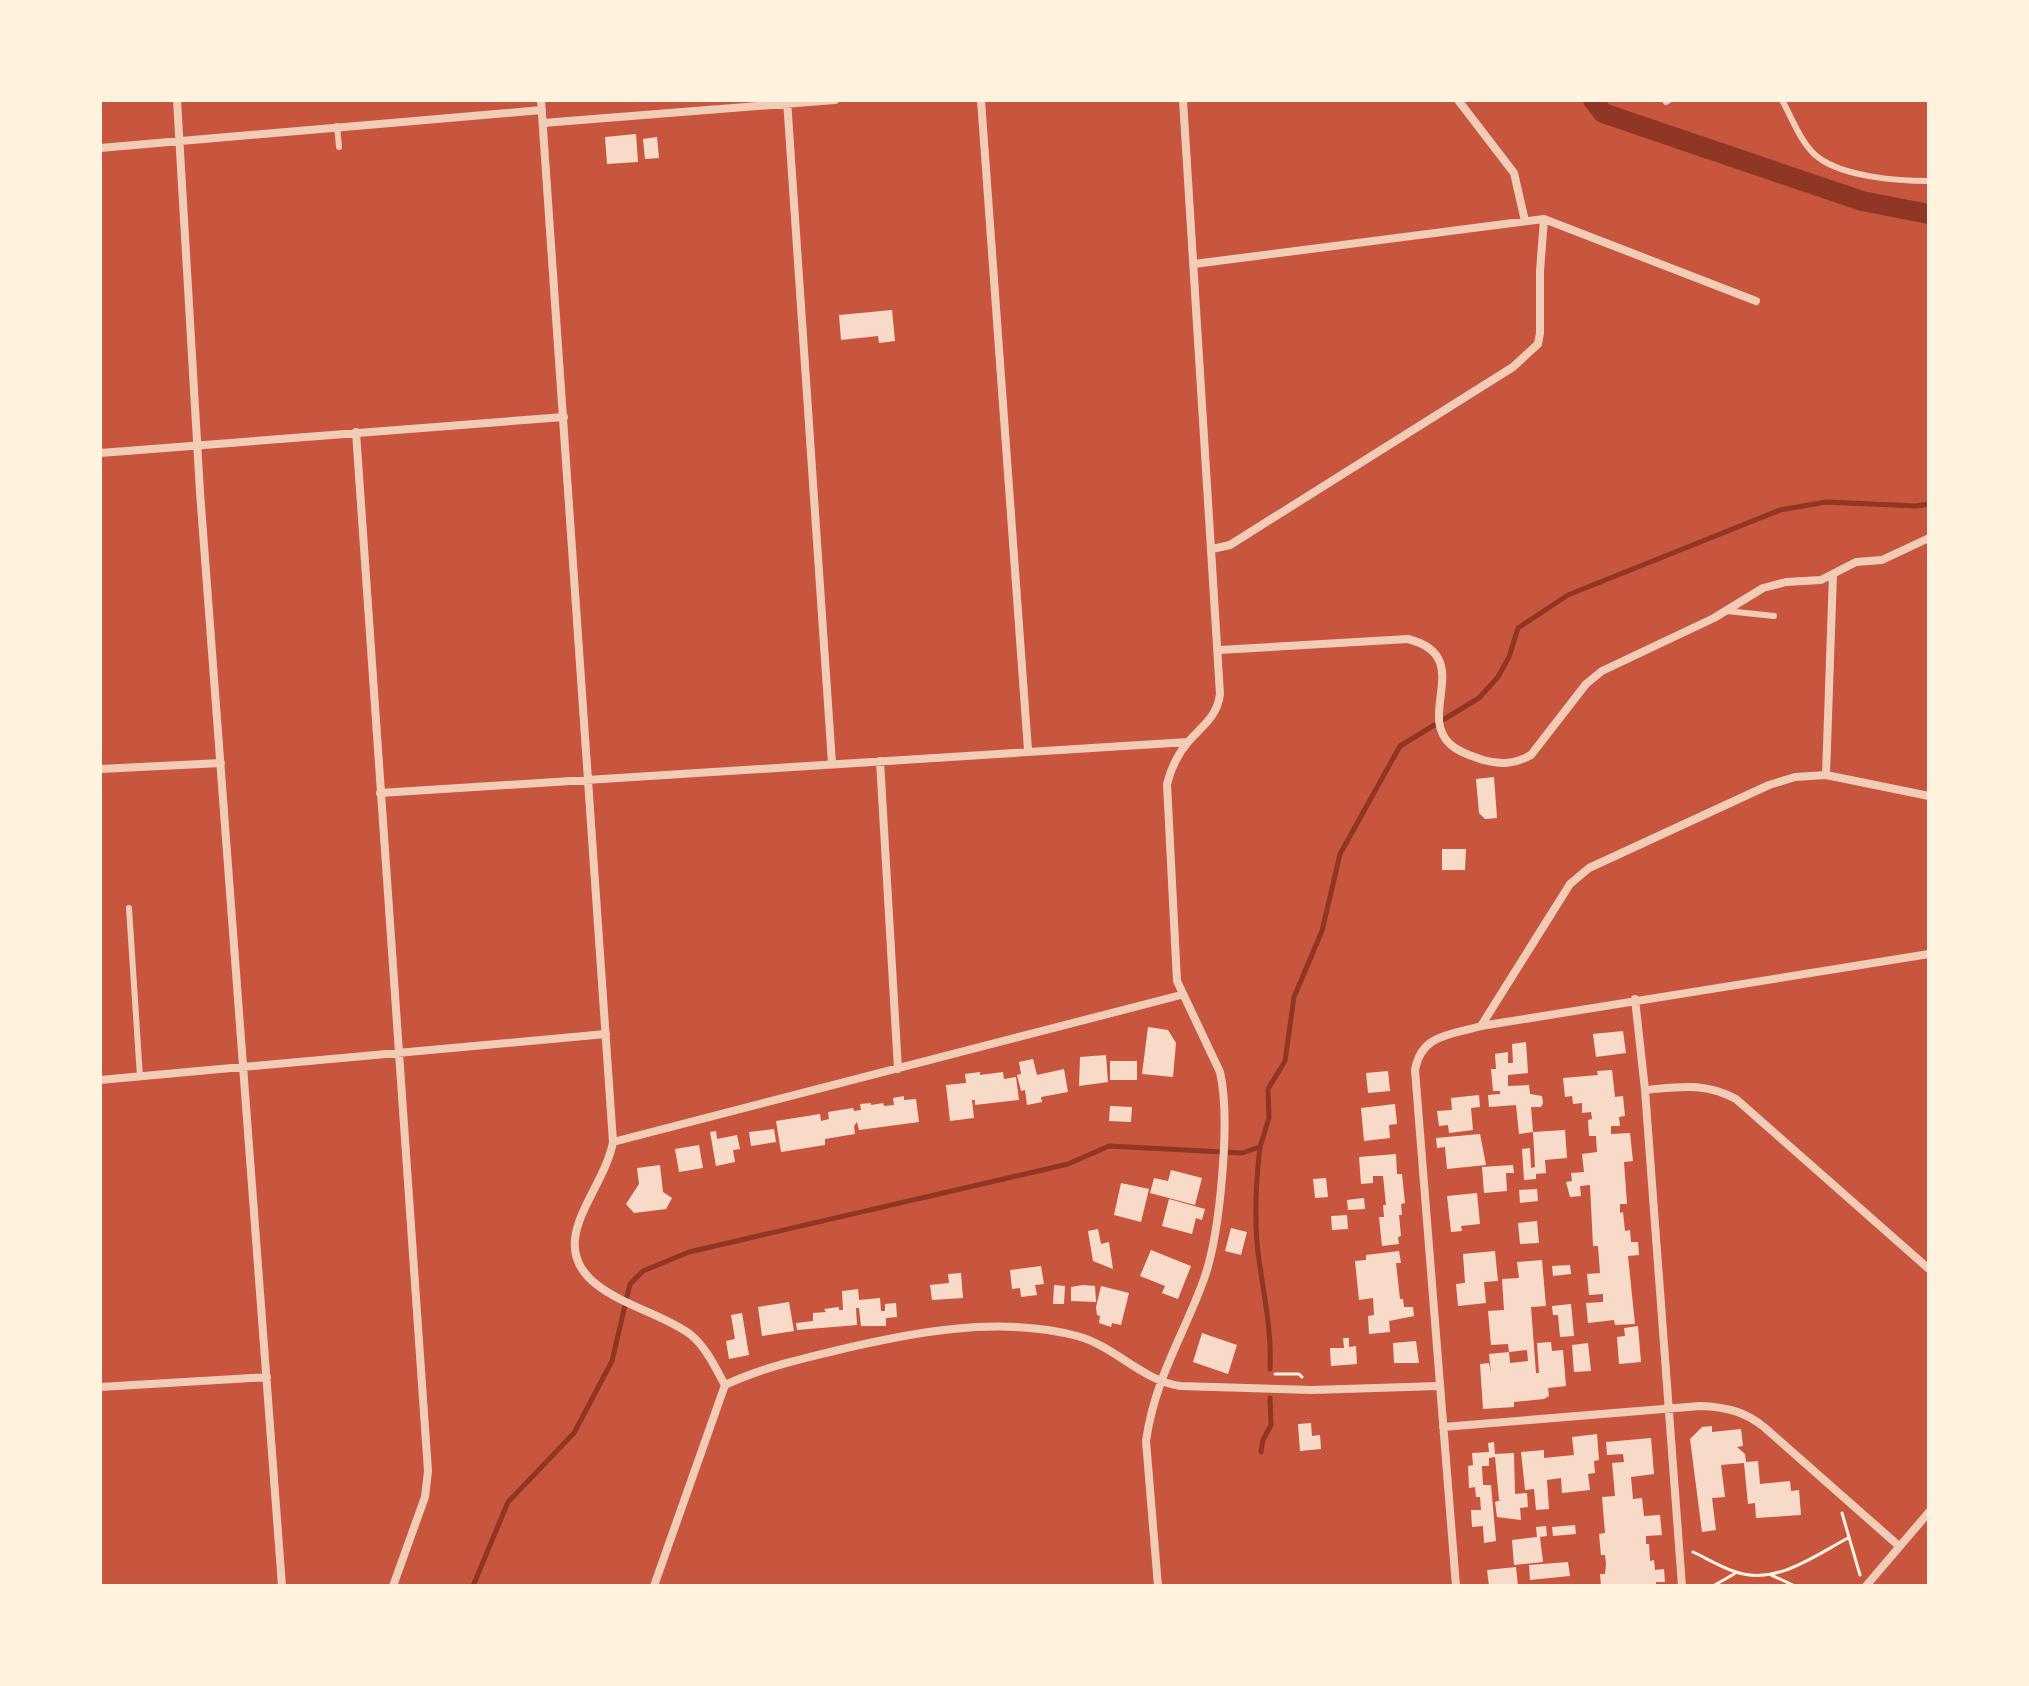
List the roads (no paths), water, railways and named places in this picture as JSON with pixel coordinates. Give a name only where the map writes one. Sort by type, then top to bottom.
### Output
[{"type":"street","points":[[177,100],[198,446],[282,1586]]},
{"type":"street","points":[[543,123],[835,100]]},
{"type":"street","points":[[981,100],[1028,750]]},
{"type":"street","points":[[1158,1586],[1146,1441],[1159,1382],[1195,1302],[1209,1262],[1224,1145],[1220,1072],[1177,981],[1167,784],[1176,758],[1213,718],[1218,708],[1219,650],[1183,100]]},
{"type":"street","points":[[1458,100],[1514,173],[1525,221]]},
{"type":"street","points":[[788,102],[832,763]]},
{"type":"street","points":[[100,148],[542,105],[613,1142],[578,1225],[575,1251],[585,1274],[596,1285],[694,1337],[725,1385]]},
{"type":"street","points":[[1194,264],[1544,219],[1756,301]]},
{"type":"street","points":[[1212,549],[1230,545],[1530,354],[1538,344],[1540,333],[1544,219]]},
{"type":"street","points":[[100,453],[564,417]]},
{"type":"street","points":[[356,432],[428,1471],[425,1497],[393,1586]]},
{"type":"street","points":[[1219,650],[1408,639],[1420,642],[1430,648],[1440,662],[1444,675],[1440,717],[1450,744],[1470,756],[1497,764],[1518,762],[1531,755],[1586,684],[1602,671],[1727,611],[1763,588],[1786,582],[1821,580],[1856,562],[1882,560],[1929,538]]},
{"type":"street","points":[[1826,775],[1833,574]]},
{"type":"street","points":[[380,793],[1188,742]]},
{"type":"street","points":[[880,761],[898,1069]]},
{"type":"street","points":[[100,769],[221,763]]},
{"type":"street","points":[[1481,1026],[1576,876],[1769,785],[1795,777],[1826,775],[1929,796]]},
{"type":"street","points":[[1456,1586],[1415,1070],[1421,1050],[1430,1041],[1481,1026],[1929,954]]},
{"type":"street","points":[[613,1142],[1181,995]]},
{"type":"street","points":[[1635,999],[1645,1090],[1682,1586]]},
{"type":"street","points":[[100,1080],[606,1034]]},
{"type":"street","points":[[1645,1090],[1697,1086],[1716,1089],[1736,1099],[1929,1269]]},
{"type":"street","points":[[654,1586],[725,1385],[768,1367],[878,1340],[995,1327],[1041,1328],[1080,1336],[1159,1382],[1180,1386],[1297,1389],[1439,1386]]},
{"type":"street","points":[[100,1387],[267,1377]]},
{"type":"street","points":[[1443,1427],[1670,1408],[1719,1407],[1749,1415],[1899,1546]]},
{"type":"street","points":[[1864,1586],[1929,1512]]},
{"type":"lane","points":[[1782,100],[1810,150],[1819,158],[1836,167],[1874,177],[1929,181]]},
{"type":"lane","points":[[337,126],[339,147]]},
{"type":"lane","points":[[1727,611],[1774,616]]},
{"type":"lane","points":[[129,908],[140,1077]]},
{"type":"waterway","points":[[1593,100],[1603,113],[1862,201],[1929,214]]},
{"type":"waterway","points":[[473,1586],[508,1502],[574,1433],[612,1361],[630,1284],[643,1271],[689,1252],[1068,1164],[1109,1146],[1242,1153],[1260,1147],[1269,1118],[1268,1089],[1285,1061],[1294,997],[1322,931],[1340,854],[1400,746],[1479,698],[1498,677],[1509,657],[1518,628],[1568,595],[1780,510],[1826,502],[1929,504]]},
{"type":"waterway","points":[[1260,1147],[1256,1226],[1270,1369]]},
{"type":"waterway","points":[[1261,1452],[1271,1425],[1270,1398]]}]
